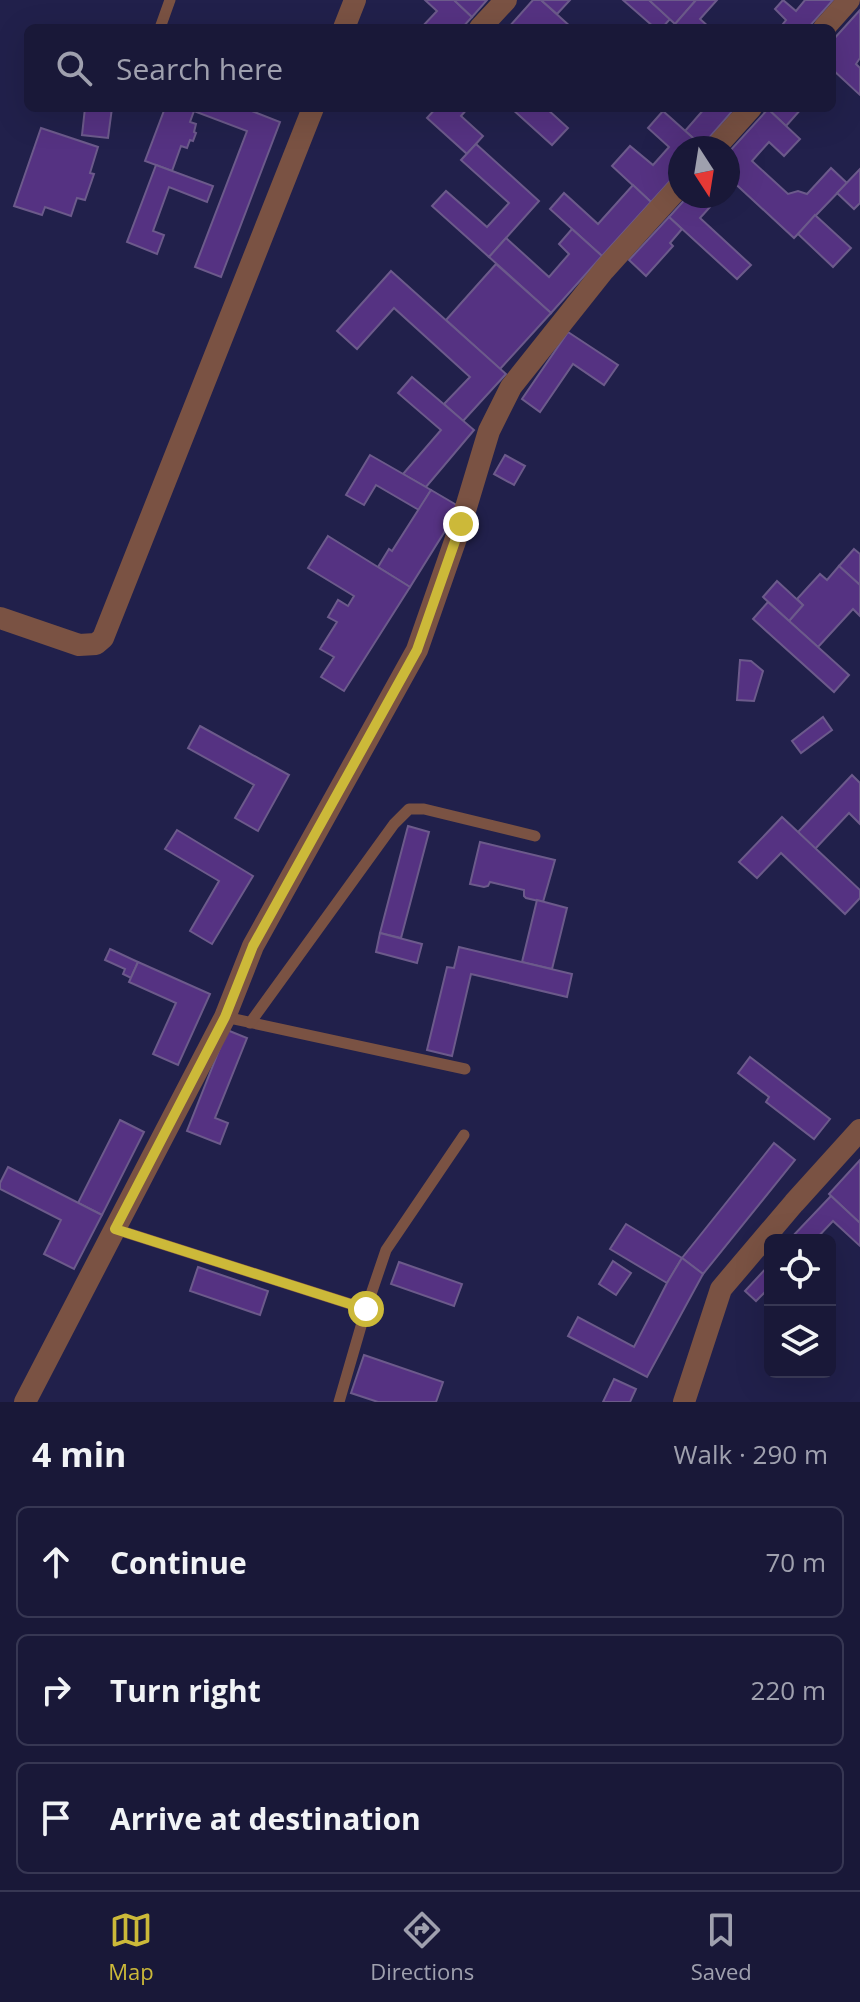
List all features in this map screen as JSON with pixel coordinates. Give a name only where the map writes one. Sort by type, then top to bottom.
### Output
[{"type":"street","points":[[346,24],[355,0]]},
{"type":"street","points":[[484,24],[506,0]]},
{"type":"street","points":[[828,24],[849,0]]},
{"type":"street","points":[[0,618],[79,645],[96,644],[103,638],[311,112]]},
{"type":"street","points":[[726,136],[747,112]]},
{"type":"street","points":[[25,1402],[225,1017],[253,946],[417,650],[461,524],[489,431],[511,387],[604,270],[668,199]]},
{"type":"street","points":[[684,1402],[721,1289],[860,1130]]},
{"type":"lane","points":[[161,24],[170,0]]},
{"type":"lane","points":[[250,1023],[394,824],[409,809],[424,809],[535,836]]},
{"type":"lane","points":[[225,1017],[465,1069]]},
{"type":"lane","points":[[339,1402],[386,1250],[464,1135]]},
{"type":"lane","points":[[115,1229],[366,1309]]},
{"type":"building","points":[[425,0],[454,0],[472,17],[466,24],[425,24],[437,11]]},
{"type":"building","points":[[454,0],[487,0],[472,17]]},
{"type":"building","points":[[533,0],[541,0],[568,24],[512,24]]},
{"type":"building","points":[[541,0],[570,0],[557,14]]},
{"type":"building","points":[[623,0],[649,0],[670,19],[666,24],[650,24]]},
{"type":"building","points":[[649,0],[696,0],[675,24]]},
{"type":"building","points":[[696,0],[717,0],[700,19],[706,24],[675,24]]},
{"type":"building","points":[[783,0],[796,11],[805,0],[833,0],[812,24],[783,24],[786,20],[775,9]]},
{"type":"building","points":[[860,10],[860,58],[856,64],[860,68],[860,95],[836,73],[836,37]]},
{"type":"building","points":[[85,112],[111,112],[108,138],[82,135]]},
{"type":"building","points":[[163,112],[194,112],[190,122],[196,124],[196,133],[187,148],[181,146],[172,171],[145,161]]},
{"type":"building","points":[[197,112],[254,112],[280,122],[221,277],[195,267],[247,131]]},
{"type":"building","points":[[432,112],[464,112],[461,116],[483,136],[467,154],[427,118]]},
{"type":"building","points":[[515,112],[550,112],[568,128],[552,145]]},
{"type":"building","points":[[662,112],[691,136],[668,136],[668,146],[648,128]]},
{"type":"building","points":[[702,112],[732,112],[711,136],[691,136],[685,131]]},
{"type":"building","points":[[765,112],[771,112],[800,139],[784,156],[769,142],[752,161],[788,194],[798,191],[807,194],[831,168],[847,183],[794,238],[740,188],[740,140]]},
{"type":"building","points":[[771,112],[798,112],[786,126]]},
{"type":"building","points":[[41,128],[98,147],[90,173],[94,174],[85,200],[77,198],[71,216],[45,207],[42,215],[14,206]]},
{"type":"building","points":[[476,144],[539,201],[489,257],[432,206],[446,191],[487,227],[509,203],[461,160]]},
{"type":"building","points":[[630,146],[653,165],[668,148],[668,183],[651,202],[612,166]]},
{"type":"building","points":[[156,165],[213,186],[207,202],[169,187],[153,231],[164,235],[157,254],[127,242]]},
{"type":"building","points":[[860,169],[860,203],[854,209],[837,193]]},
{"type":"building","points":[[633,185],[651,202],[602,256],[550,209],[564,193],[598,224]]},
{"type":"building","points":[[677,208],[709,208],[700,218],[751,265],[737,279],[669,217]]},
{"type":"building","points":[[815,215],[851,248],[833,267],[798,234]]},
{"type":"building","points":[[669,217],[682,229],[670,243],[673,246],[646,276],[629,260]]},
{"type":"building","points":[[572,229],[602,256],[551,313],[489,257],[506,238],[549,277],[569,254],[559,244]]},
{"type":"building","points":[[496,264],[551,313],[500,369],[446,320]]},
{"type":"building","points":[[391,271],[506,374],[463,421],[444,404],[470,377],[394,308],[357,349],[337,331]]},
{"type":"building","points":[[568,332],[618,365],[604,385],[573,364],[540,412],[522,399]]},
{"type":"building","points":[[412,377],[474,430],[426,487],[403,474],[441,430],[398,393]]},
{"type":"building","points":[[370,455],[431,490],[419,510],[376,485],[364,505],[346,495]]},
{"type":"building","points":[[505,455],[525,466],[514,485],[494,474]]},
{"type":"building","points":[[431,490],[460,507],[410,587],[378,567],[389,549],[392,551]]},
{"type":"building","points":[[328,536],[410,587],[344,691],[321,677],[334,657],[320,649],[337,622],[328,617],[338,600],[348,606],[354,596],[308,568]]},
{"type":"building","points":[[854,549],[860,554],[860,585],[839,566]]},
{"type":"building","points":[[839,566],[860,585],[860,616],[853,609],[818,647],[789,621],[803,605],[797,599],[820,574],[827,580]]},
{"type":"building","points":[[777,581],[803,605],[789,621],[763,597]]},
{"type":"building","points":[[768,602],[849,675],[834,692],[753,619]]},
{"type":"building","points":[[740,660],[751,661],[763,671],[754,701],[737,700]]},
{"type":"building","points":[[823,717],[832,730],[801,753],[792,741]]},
{"type":"building","points":[[200,726],[289,775],[258,831],[235,818],[254,785],[188,748]]},
{"type":"building","points":[[852,775],[860,783],[860,824],[849,813],[815,849],[798,832]]},
{"type":"building","points":[[782,817],[860,890],[860,898],[845,914],[781,853],[757,878],[739,862]]},
{"type":"building","points":[[408,826],[429,832],[401,938],[380,933]]},
{"type":"building","points":[[177,830],[253,876],[212,944],[190,931],[219,881],[165,849]]},
{"type":"building","points":[[480,842],[555,860],[543,902],[526,898],[524,890],[490,882],[484,887],[470,884]]},
{"type":"building","points":[[537,900],[567,908],[552,969],[522,962]]},
{"type":"building","points":[[380,933],[422,944],[417,963],[376,952]]},
{"type":"building","points":[[459,947],[572,974],[567,997],[471,974],[452,1056],[427,1050],[447,967],[454,968]]},
{"type":"building","points":[[110,949],[138,962],[131,978],[123,974],[125,969],[105,960]]},
{"type":"building","points":[[138,962],[210,994],[178,1065],[153,1054],[176,1003],[129,982]]},
{"type":"building","points":[[227,1030],[247,1038],[215,1118],[228,1123],[220,1144],[187,1131]]},
{"type":"building","points":[[750,1057],[830,1119],[814,1139],[766,1102],[769,1097],[738,1073]]},
{"type":"building","points":[[120,1120],[144,1132],[102,1215],[78,1203]]},
{"type":"building","points":[[774,1143],[795,1160],[703,1274],[682,1258]]},
{"type":"building","points":[[860,1160],[860,1223],[829,1194]]},
{"type":"building","points":[[8,1167],[102,1215],[74,1269],[44,1254],[61,1220],[0,1189]]},
{"type":"building","points":[[831,1196],[860,1223],[860,1246],[833,1221],[821,1234],[795,1234]]},
{"type":"building","points":[[626,1224],[682,1258],[667,1283],[610,1249]]},
{"type":"building","points":[[682,1258],[703,1274],[647,1377],[568,1336],[578,1317],[634,1347]]},
{"type":"building","points":[[613,1261],[631,1273],[616,1295],[599,1284]]},
{"type":"building","points":[[399,1262],[462,1284],[454,1306],[391,1284]]},
{"type":"building","points":[[198,1267],[268,1291],[260,1315],[190,1291]]},
{"type":"building","points":[[764,1270],[764,1293],[756,1301],[745,1291]]},
{"type":"building","points":[[364,1355],[443,1382],[436,1402],[378,1402],[351,1393]]},
{"type":"building","points":[[614,1379],[636,1389],[630,1402],[603,1402]]},
{"type":"route","points":[[366,1309],[115,1229],[225,1017],[253,946],[417,650],[461,524]]}]
